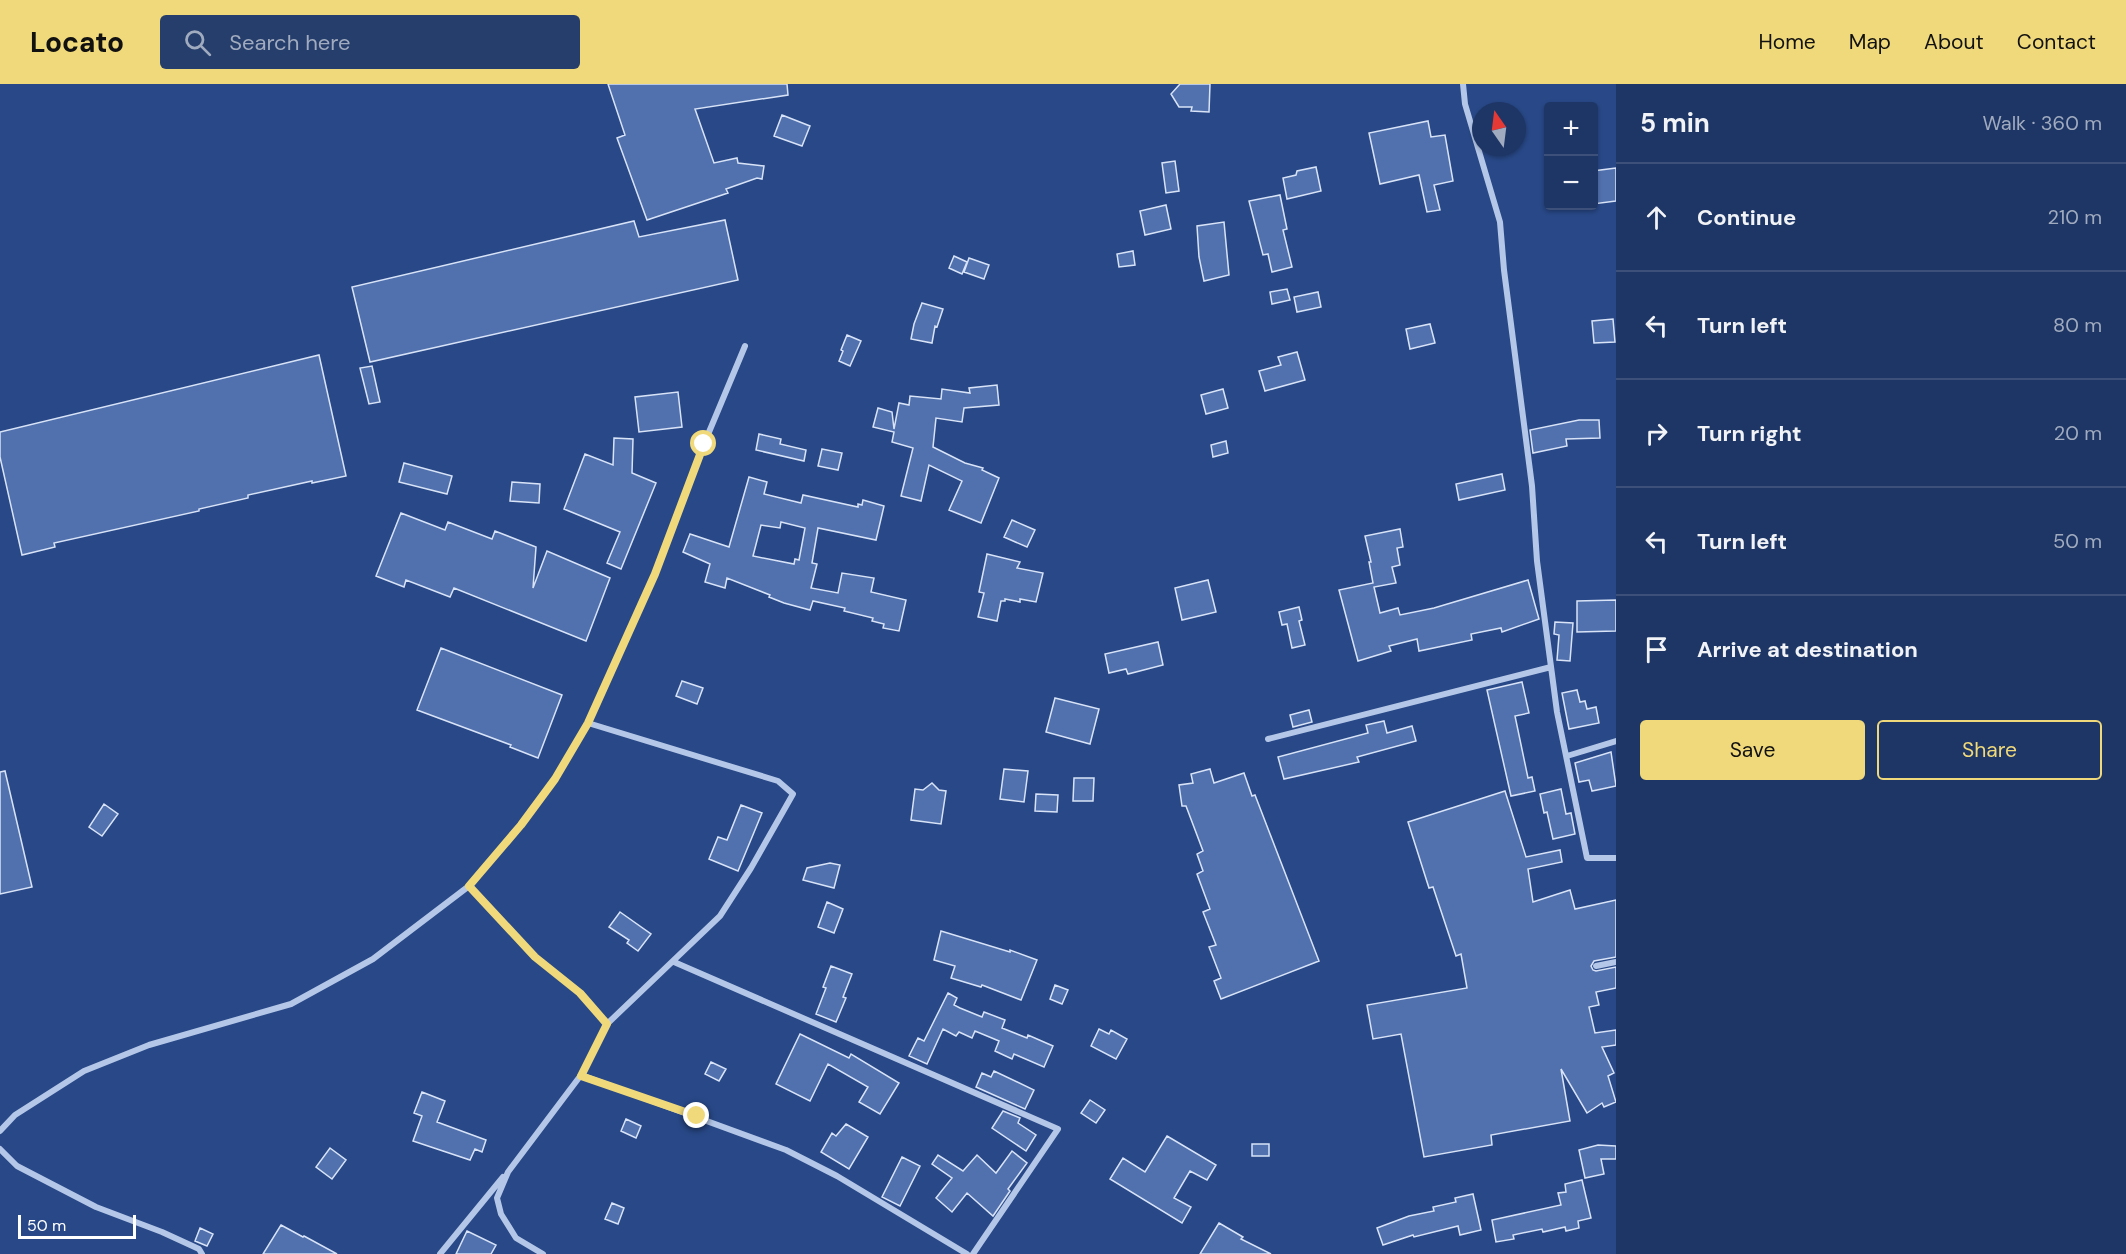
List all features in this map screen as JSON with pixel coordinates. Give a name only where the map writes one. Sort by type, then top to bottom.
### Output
[{"type":"street","points":[[1463,84],[1465,105],[1500,222],[1504,270],[1532,486],[1537,561],[1557,712],[1587,858],[1616,858]]},
{"type":"street","points":[[0,1131],[15,1115],[84,1071],[149,1045],[291,1004],[373,960],[469,886],[521,825],[555,779],[588,723],[655,574],[704,444],[745,346]]},
{"type":"street","points":[[1268,739],[1551,667]]},
{"type":"street","points":[[440,1254],[508,1172],[581,1076],[607,1024],[720,916],[751,868],[793,794],[778,781],[588,723]]},
{"type":"street","points":[[1567,756],[1616,741]]},
{"type":"street","points":[[469,886],[535,957],[580,993],[607,1024]]},
{"type":"street","points":[[674,962],[1058,1129],[973,1254]]},
{"type":"street","points":[[1596,966],[1616,962]]},
{"type":"street","points":[[581,1076],[786,1150],[837,1176],[967,1254]]},
{"type":"street","points":[[0,1149],[17,1166],[96,1208],[162,1232],[199,1249],[202,1254]]},
{"type":"street","points":[[508,1172],[497,1198],[501,1214],[516,1238],[535,1252],[543,1254]]},
{"type":"building","points":[[608,84],[787,84],[788,95],[695,109],[714,163],[737,158],[738,163],[764,166],[762,179],[757,178],[726,189],[728,193],[647,220],[617,138],[625,135]]},
{"type":"building","points":[[1180,84],[1210,84],[1209,112],[1191,111],[1192,107],[1179,107],[1171,94]]},
{"type":"building","points":[[782,115],[810,126],[802,146],[774,136]]},
{"type":"building","points":[[1428,121],[1431,137],[1445,135],[1453,181],[1434,185],[1440,210],[1427,212],[1419,175],[1380,184],[1369,133]]},
{"type":"building","points":[[1175,161],[1179,191],[1166,193],[1162,163]]},
{"type":"building","points":[[1316,167],[1321,191],[1287,199],[1283,178],[1296,175],[1297,171]]},
{"type":"building","points":[[1616,168],[1616,201],[1598,203],[1598,170]]},
{"type":"building","points":[[1280,195],[1287,229],[1283,230],[1292,267],[1272,272],[1268,254],[1263,255],[1249,201]]},
{"type":"building","points":[[1166,205],[1171,229],[1145,235],[1140,211]]},
{"type":"building","points":[[725,220],[738,280],[370,362],[352,287],[634,221],[639,237]]},
{"type":"building","points":[[1224,222],[1229,275],[1204,281],[1199,257],[1197,226]]},
{"type":"building","points":[[1133,251],[1135,265],[1119,267],[1117,254]]},
{"type":"building","points":[[954,256],[967,262],[962,274],[949,268]]},
{"type":"building","points":[[969,258],[989,265],[984,279],[964,272]]},
{"type":"building","points":[[1287,289],[1290,300],[1272,304],[1270,292]]},
{"type":"building","points":[[1318,292],[1321,307],[1297,312],[1294,297]]},
{"type":"building","points":[[922,303],[943,309],[937,327],[935,326],[932,343],[911,339]]},
{"type":"building","points":[[1613,319],[1615,342],[1594,343],[1592,321]]},
{"type":"building","points":[[1430,324],[1435,343],[1410,349],[1406,329]]},
{"type":"building","points":[[847,335],[861,341],[850,366],[839,361]]},
{"type":"building","points":[[1297,352],[1305,380],[1265,391],[1259,371],[1281,365],[1278,357]]},
{"type":"building","points":[[319,355],[346,476],[248,495],[248,498],[199,509],[199,511],[54,543],[55,547],[22,555],[0,457],[0,432]]},
{"type":"building","points":[[372,366],[380,402],[369,404],[360,368]]},
{"type":"building","points":[[997,385],[999,405],[964,408],[962,422],[936,418],[933,447],[965,463],[983,468],[982,470],[999,478],[981,523],[949,510],[962,481],[929,465],[921,501],[901,496],[913,448],[892,442],[894,432],[873,427],[878,408],[892,412],[894,429],[899,403],[909,405],[910,396],[941,399],[942,389],[970,393],[969,388]]},
{"type":"building","points":[[1223,389],[1228,408],[1206,414],[1201,395]]},
{"type":"building","points":[[678,392],[682,427],[639,432],[635,397]]},
{"type":"building","points":[[1579,420],[1599,420],[1600,438],[1566,439],[1567,446],[1533,453],[1530,430]]},
{"type":"building","points":[[759,434],[781,439],[780,444],[806,450],[804,461],[756,450]]},
{"type":"building","points":[[614,438],[633,439],[632,473],[656,483],[621,569],[607,563],[620,532],[564,509],[585,454],[613,465]]},
{"type":"building","points":[[1226,441],[1228,453],[1213,457],[1211,445]]},
{"type":"building","points":[[822,449],[842,453],[838,470],[818,466]]},
{"type":"building","points":[[404,463],[452,476],[447,494],[399,482]]},
{"type":"building","points":[[1502,474],[1505,490],[1459,500],[1456,484]]},
{"type":"building","points":[[749,477],[767,482],[764,494],[801,503],[803,495],[858,507],[858,504],[862,505],[863,500],[884,506],[876,540],[818,528],[812,563],[817,564],[811,588],[838,593],[842,573],[874,578],[871,592],[906,600],[899,631],[883,628],[884,624],[872,621],[873,618],[844,611],[845,608],[813,601],[810,610],[784,603],[727,578],[725,588],[705,582],[710,564],[683,552],[690,534],[729,547]],"holes":[[[781,522],[805,528],[799,560],[795,559],[794,564],[753,556],[761,525],[780,528]]]},
{"type":"building","points":[[512,482],[540,484],[539,503],[510,501]]},
{"type":"building","points":[[401,513],[445,530],[448,522],[492,539],[495,531],[536,547],[533,588],[547,551],[610,578],[586,641],[454,588],[450,597],[406,580],[404,587],[376,576]]},
{"type":"building","points":[[1012,520],[1035,530],[1027,547],[1004,537]]},
{"type":"building","points":[[1400,529],[1403,547],[1397,548],[1400,565],[1392,567],[1396,583],[1374,587],[1380,613],[1398,608],[1400,615],[1434,608],[1528,580],[1539,619],[1502,632],[1501,628],[1471,634],[1472,640],[1419,651],[1417,639],[1389,646],[1391,651],[1358,661],[1339,590],[1373,583],[1365,536]]},
{"type":"building","points":[[987,554],[1020,562],[1017,568],[1043,573],[1036,602],[1005,599],[1001,601],[997,621],[978,617],[984,593],[979,592]]},
{"type":"building","points":[[1208,580],[1216,612],[1182,620],[1175,588]]},
{"type":"building","points":[[1616,600],[1616,631],[1577,632],[1577,601]]},
{"type":"building","points":[[1299,607],[1302,620],[1299,621],[1305,645],[1292,648],[1287,624],[1282,625],[1279,612]]},
{"type":"building","points":[[1555,622],[1573,623],[1570,661],[1557,660],[1559,635],[1554,634]]},
{"type":"building","points":[[1158,642],[1163,665],[1128,674],[1126,669],[1109,673],[1105,654]]},
{"type":"building","points":[[441,648],[562,695],[538,758],[510,747],[511,745],[417,710]]},
{"type":"building","points":[[682,681],[703,688],[697,704],[676,696]]},
{"type":"building","points":[[1522,682],[1529,713],[1515,716],[1528,778],[1532,777],[1535,791],[1511,796],[1487,690]]},
{"type":"building","points":[[1577,690],[1580,702],[1585,701],[1587,709],[1596,707],[1599,723],[1569,729],[1562,693]]},
{"type":"building","points":[[1055,698],[1099,709],[1090,744],[1046,732]]},
{"type":"building","points":[[1309,710],[1312,722],[1293,727],[1290,715]]},
{"type":"building","points":[[1384,721],[1387,733],[1412,726],[1416,741],[1357,757],[1359,762],[1284,779],[1278,757],[1368,733],[1366,725]]},
{"type":"building","points":[[1611,752],[1616,786],[1592,791],[1589,780],[1579,782],[1575,763]]},
{"type":"building","points":[[1004,769],[1028,771],[1024,802],[1000,799]]},
{"type":"building","points":[[1210,769],[1214,783],[1244,773],[1252,796],[1255,795],[1319,961],[1221,999],[1214,981],[1221,978],[1209,947],[1216,945],[1203,912],[1210,909],[1197,874],[1203,871],[1197,854],[1203,851],[1186,806],[1182,806],[1179,785],[1193,783],[1191,774]]},
{"type":"building","points":[[5,771],[32,887],[0,894],[0,772]]},
{"type":"building","points":[[1074,778],[1094,778],[1093,801],[1073,801]]},
{"type":"building","points":[[932,783],[939,790],[946,791],[941,824],[911,820],[915,789],[923,790]]},
{"type":"building","points":[[1561,789],[1566,814],[1571,813],[1575,834],[1553,839],[1540,794]]},
{"type":"building","points":[[1505,791],[1526,857],[1560,850],[1562,862],[1528,869],[1533,902],[1570,890],[1575,909],[1616,900],[1616,957],[1594,961],[1591,966],[1596,971],[1616,967],[1616,988],[1596,992],[1599,1005],[1589,1007],[1595,1033],[1616,1030],[1616,1045],[1602,1047],[1614,1073],[1608,1076],[1616,1102],[1604,1107],[1602,1103],[1587,1113],[1561,1069],[1570,1121],[1491,1135],[1492,1145],[1424,1157],[1401,1034],[1373,1039],[1367,1005],[1467,988],[1461,954],[1456,956],[1433,887],[1429,888],[1408,822]]},
{"type":"building","points":[[1036,794],[1058,795],[1057,812],[1035,811]]},
{"type":"building","points":[[104,804],[118,814],[102,836],[89,827]]},
{"type":"building","points":[[741,805],[762,813],[738,871],[709,859],[718,837],[727,840]]},
{"type":"building","points":[[830,863],[840,865],[834,888],[803,880],[807,868]]},
{"type":"building","points":[[827,902],[843,909],[834,933],[818,927]]},
{"type":"building","points":[[620,912],[651,934],[638,951],[627,943],[629,940],[609,927]]},
{"type":"building","points":[[941,931],[1037,960],[1021,1000],[982,985],[981,987],[951,978],[955,966],[934,960]]},
{"type":"building","points":[[831,966],[852,974],[843,997],[846,998],[836,1022],[816,1014]]},
{"type":"building","points":[[1055,985],[1068,990],[1062,1004],[1050,999]]},
{"type":"building","points":[[948,993],[957,998],[954,1005],[982,1017],[984,1012],[1005,1020],[1002,1028],[1027,1038],[1028,1035],[1053,1046],[1044,1067],[1014,1054],[1012,1059],[995,1051],[999,1041],[975,1031],[972,1038],[959,1032],[956,1036],[943,1029],[927,1064],[909,1056],[918,1038],[924,1041]]},
{"type":"building","points":[[1099,1029],[1109,1034],[1111,1030],[1127,1039],[1116,1059],[1091,1046]]},
{"type":"building","points":[[800,1034],[849,1058],[851,1054],[899,1083],[880,1114],[859,1102],[868,1087],[828,1064],[810,1101],[776,1084]]},
{"type":"building","points":[[711,1062],[726,1069],[719,1081],[705,1074]]},
{"type":"building","points":[[994,1071],[1034,1090],[1025,1109],[976,1087],[982,1073],[991,1077]]},
{"type":"building","points":[[422,1092],[445,1101],[437,1122],[486,1140],[482,1152],[475,1149],[470,1160],[413,1141],[422,1116],[414,1113]]},
{"type":"building","points":[[1090,1100],[1105,1110],[1096,1123],[1081,1113]]},
{"type":"building","points":[[1003,1111],[1020,1118],[1018,1123],[1036,1135],[1026,1151],[992,1128]]},
{"type":"building","points":[[626,1119],[641,1126],[636,1138],[621,1131]]},
{"type":"building","points":[[846,1124],[868,1137],[849,1169],[821,1152],[832,1133],[836,1136]]},
{"type":"building","points":[[1167,1136],[1216,1165],[1207,1180],[1190,1171],[1174,1198],[1191,1207],[1182,1223],[1110,1179],[1123,1158],[1145,1172]]},
{"type":"building","points":[[1252,1144],[1269,1144],[1269,1156],[1252,1156]]},
{"type":"building","points":[[1598,1145],[1616,1146],[1616,1159],[1601,1159],[1604,1174],[1585,1178],[1579,1150]]},
{"type":"building","points":[[330,1148],[346,1160],[332,1179],[316,1167]]},
{"type":"building","points":[[1012,1151],[1027,1163],[1008,1189],[1010,1191],[993,1216],[967,1193],[952,1212],[936,1198],[952,1178],[932,1164],[938,1155],[963,1171],[977,1155],[996,1173]]},
{"type":"building","points":[[902,1157],[920,1166],[900,1206],[882,1197]]},
{"type":"building","points":[[1582,1180],[1591,1218],[1578,1221],[1579,1228],[1566,1231],[1565,1227],[1543,1232],[1542,1229],[1513,1235],[1514,1239],[1496,1242],[1492,1220],[1561,1205],[1558,1193],[1566,1192],[1565,1184]]},
{"type":"building","points":[[1473,1194],[1481,1230],[1460,1235],[1458,1226],[1414,1237],[1413,1235],[1383,1245],[1377,1228],[1409,1216],[1434,1211],[1433,1207],[1456,1202],[1455,1198]]},
{"type":"building","points":[[612,1203],[624,1208],[618,1224],[605,1219]]},
{"type":"building","points":[[1219,1223],[1243,1237],[1241,1239],[1271,1254],[1200,1254]]},
{"type":"building","points":[[281,1225],[304,1236],[337,1254],[263,1254]]},
{"type":"building","points":[[200,1228],[213,1234],[207,1246],[195,1241]]},
{"type":"building","points":[[467,1231],[496,1245],[491,1254],[456,1254]]},
{"type":"route","points":[[697,1116],[581,1076],[607,1024],[580,993],[535,957],[469,886],[521,825],[555,779],[588,723],[655,574],[704,444]]}]
